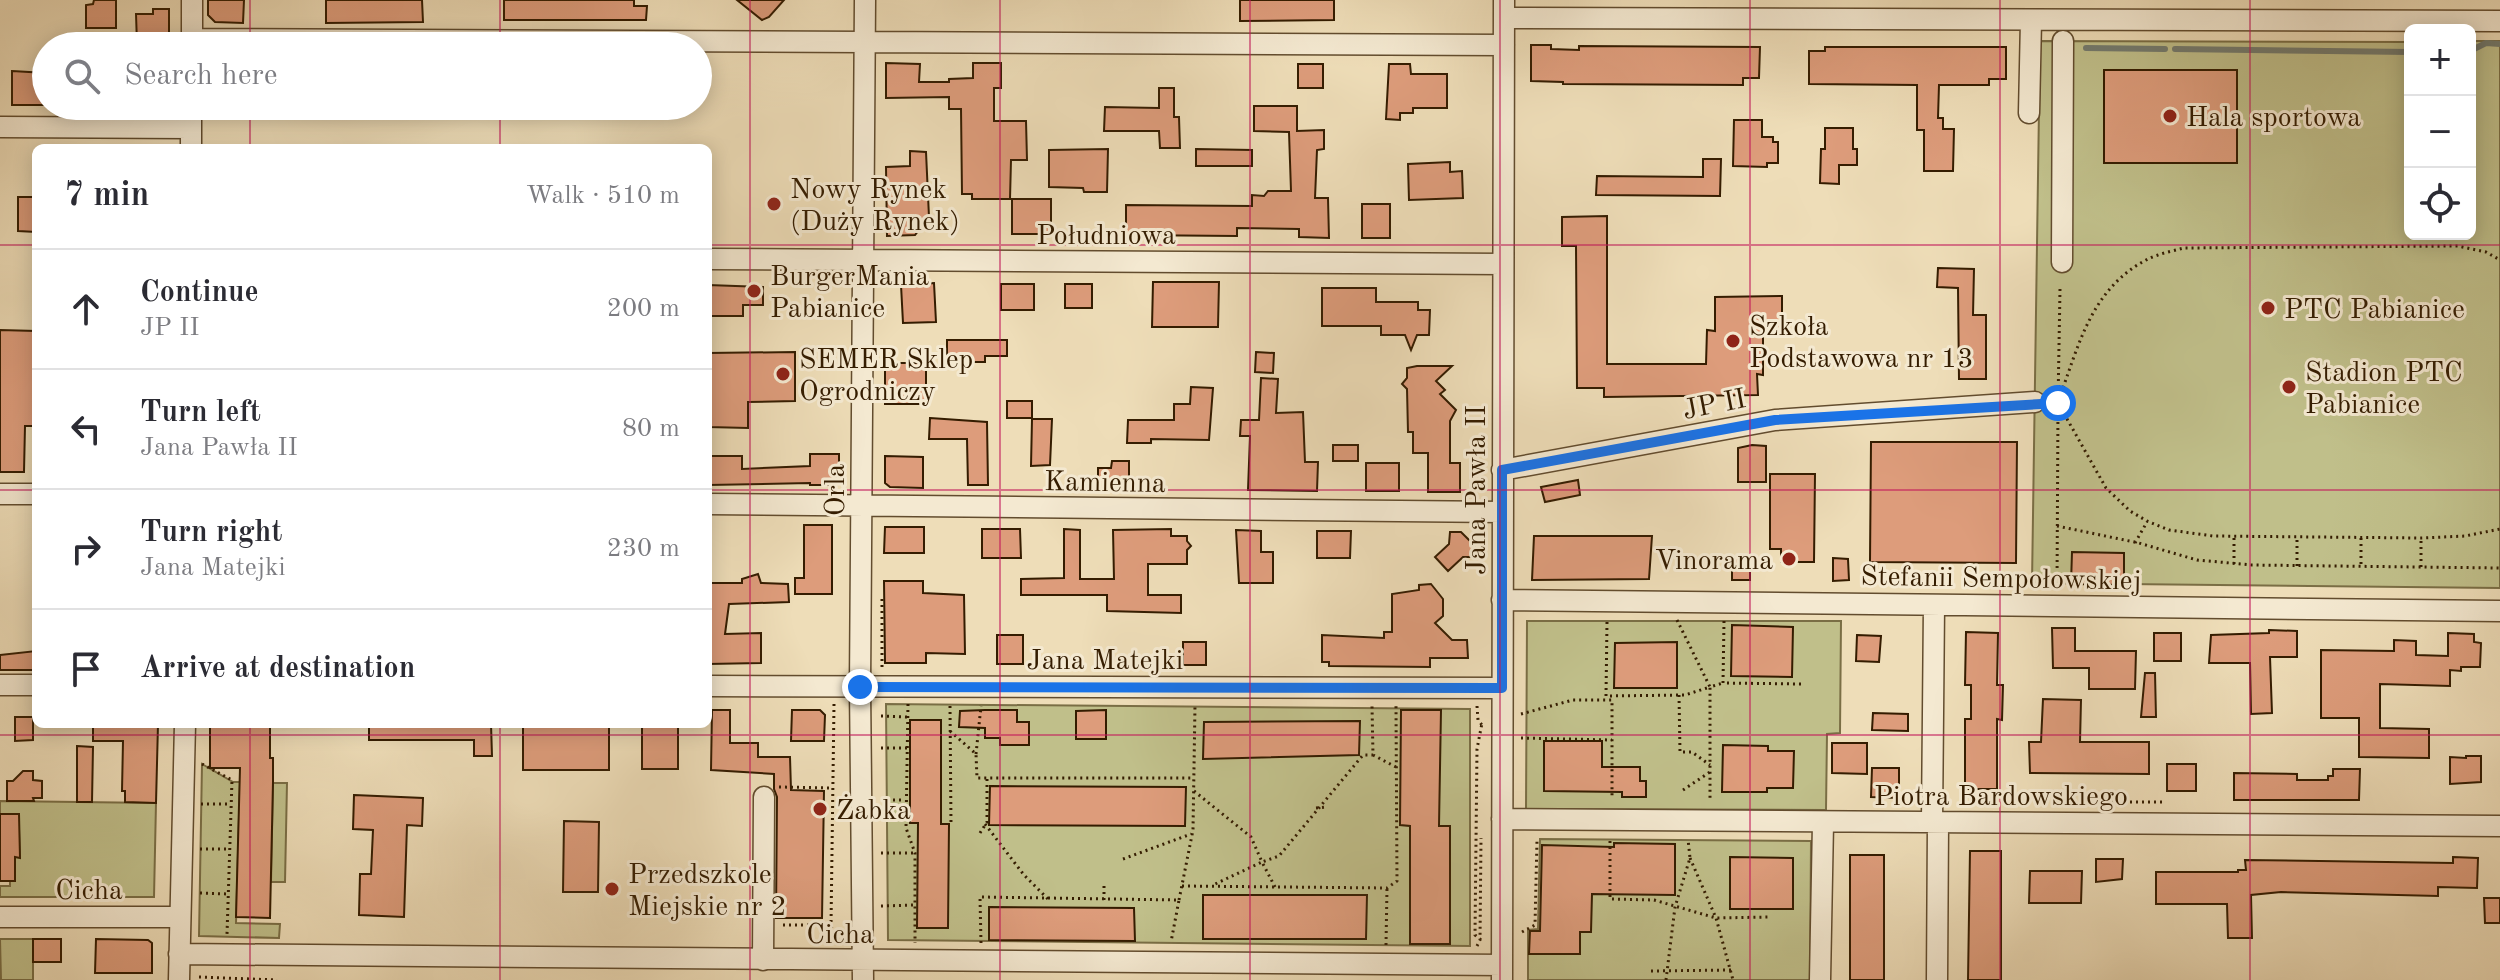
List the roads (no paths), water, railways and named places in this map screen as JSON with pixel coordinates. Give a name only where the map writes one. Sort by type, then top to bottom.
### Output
[{"type":"street","points":[[192,0],[192,32]]},
{"type":"street","name":"Orla","points":[[863,970],[860,687],[865,0]]},
{"type":"street","points":[[1504,9],[2031,20],[2500,21]]},
{"type":"street","name":"Jana Pawła II","points":[[1502,972],[1504,9]]},
{"type":"street","points":[[2029,113],[2031,20]]},
{"type":"street","points":[[2062,262],[2063,41]]},
{"type":"street","points":[[712,43],[1504,45]]},
{"type":"street","points":[[0,127],[191,138]]},
{"type":"street","name":"Południowa","points":[[712,259],[1503,264]]},
{"type":"street","name":"JP II","points":[[1502,470],[1775,420],[2035,402]]},
{"type":"street","points":[[0,494],[32,494]]},
{"type":"street","name":"Kamienna","points":[[712,504],[1502,512]]},
{"type":"street","name":"Stefanii Sempołowskiej","points":[[1502,600],[2500,611]]},
{"type":"street","points":[[1934,605],[1937,980]]},
{"type":"street","points":[[0,685],[32,685]]},
{"type":"street","name":"Jana Matejki","points":[[712,686],[1502,688]]},
{"type":"street","points":[[185,728],[179,954],[188,979]]},
{"type":"street","points":[[763,960],[764,797]]},
{"type":"street","name":"Piotra Bardowskiego","points":[[1502,819],[2500,826]]},
{"type":"street","points":[[1820,980],[1823,823]]},
{"type":"street","name":"Cicha","points":[[0,917],[179,917]]},
{"type":"street","name":"Cicha","points":[[179,954],[763,960],[863,970],[1502,972]]},
{"type":"waterway","points":[[2476,48],[2486,43],[2500,44]]},
{"type":"waterway","points":[[2086,48],[2165,49]]},
{"type":"waterway","points":[[2175,49],[2404,52]]},
{"type":"place","name":"Hala sportowa","points":[[2170,116]]},
{"type":"place","name":"Nowy Rynek (Duży Rynek)","points":[[774,204]]},
{"type":"place","name":"BurgerMania Pabianice","points":[[754,291]]},
{"type":"place","name":"PTC Pabianice","points":[[2268,308]]},
{"type":"place","name":"Szkoła Podstawowa nr 13","points":[[1733,341]]},
{"type":"place","name":"SEMER Sklep Ogrodniczy","points":[[783,374]]},
{"type":"place","name":"Stadion PTC Pabianice","points":[[2289,387]]},
{"type":"place","name":"Vinorama","points":[[1789,559]]},
{"type":"place","name":"Żabka","points":[[820,809]]},
{"type":"place","name":"Przedszkole Miejskie nr 2","points":[[612,889]]}]
